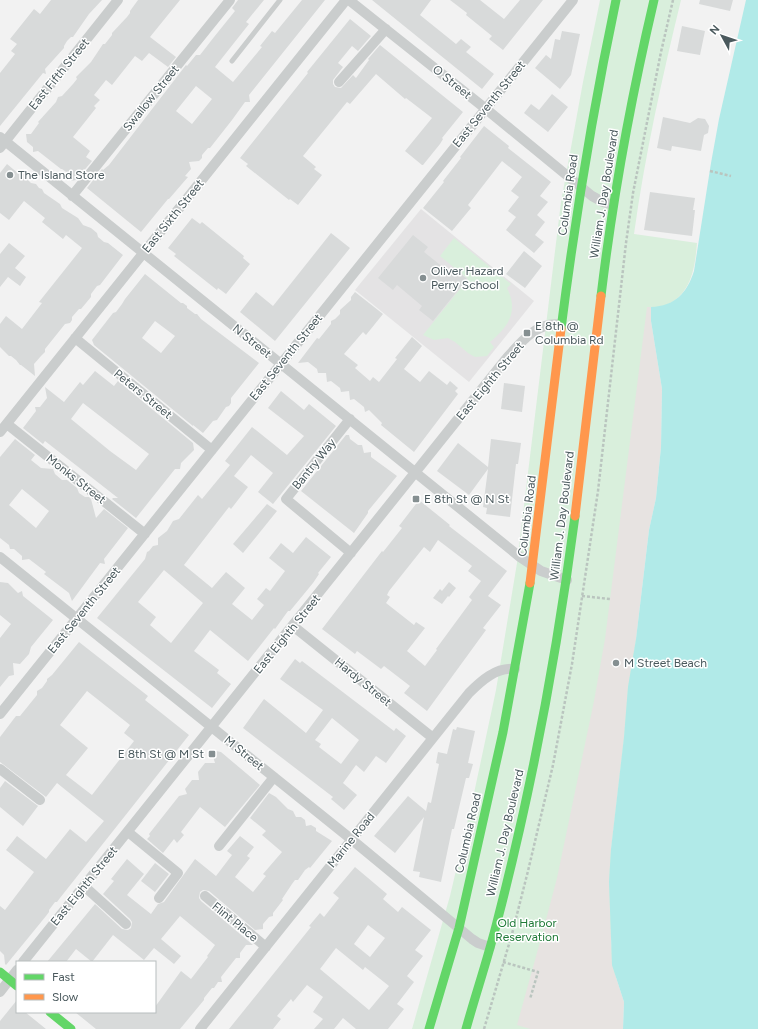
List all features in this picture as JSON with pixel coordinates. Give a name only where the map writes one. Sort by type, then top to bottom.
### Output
[{"type":"main road","name":"Columbia Road","points":[[430,1029],[459,928],[503,732],[515,669],[533,566],[562,325],[581,187],[598,85],[616,0]]},
{"type":"main road","name":"William J. Day Boulevard","points":[[466,1029],[490,947],[532,774],[551,674],[566,580],[613,205],[632,97],[654,0]]},
{"type":"main road","points":[[0,972],[13,983]]},
{"type":"main road","points":[[51,1013],[71,1029]]},
{"type":"street","name":"East Fifth Street","points":[[2,142],[118,0]]},
{"type":"street","name":"Swallow Street","points":[[72,196],[230,0]]},
{"type":"street","name":"East Sixth Street","points":[[0,432],[346,0]]},
{"type":"street","name":"O Street","points":[[349,0],[581,187],[597,199],[613,205]]},
{"type":"street","name":"East Seventh Street","points":[[0,714],[573,0]]},
{"type":"street","points":[[338,82],[386,29]]},
{"type":"street","name":"N Street","points":[[2,142],[144,252],[533,566],[548,574],[566,580]]},
{"type":"street","name":"East Eighth Street","points":[[24,961],[506,360],[520,344],[543,326],[554,323],[562,325]]},
{"type":"street","name":"Peters Street","points":[[75,338],[212,450]]},
{"type":"street","name":"Bantry Way","points":[[350,419],[286,499],[351,553]]},
{"type":"street","name":"Monks Street","points":[[7,424],[145,534]]},
{"type":"street","name":"M Street","points":[[0,557],[351,839],[459,928],[478,943],[490,947]]},
{"type":"street","name":"Hardy Street","points":[[293,626],[433,738]]},
{"type":"street","name":"Marine Road","points":[[200,1029],[351,839],[476,686],[499,670],[515,669]]},
{"type":"street","points":[[0,768],[40,800]]},
{"type":"street","points":[[219,846],[274,777]]},
{"type":"street","points":[[128,832],[178,873],[159,898]]},
{"type":"street","points":[[84,886],[126,924]]},
{"type":"street","name":"Flint Place","points":[[204,896],[266,946]]},
{"type":"street","points":[[0,992],[13,983],[16,973]]},
{"type":"lane","points":[[232,61],[280,0]]},
{"type":"path","points":[[710,171],[731,176]]},
{"type":"path","points":[[582,596],[610,599]]},
{"type":"path","points":[[503,962],[538,972],[530,999]]},
{"type":"shaded area","points":[[421,209],[534,301],[469,382],[355,290]]},
{"type":"green space","name":"Old Harbor Reservation","points":[[600,0],[681,0],[654,117],[634,234],[697,243],[693,271],[686,288],[673,301],[664,306],[651,307],[636,639],[611,849],[611,943],[623,1029],[412,1029],[450,896],[496,690],[517,563],[561,202]]},
{"type":"green space","points":[[454,238],[511,284],[507,288],[512,304],[510,318],[502,331],[490,342],[494,347],[487,356],[475,357],[448,338],[434,340],[423,335],[468,279],[440,256]]},
{"type":"sand","name":"M Street Beach","points":[[647,307],[651,307],[651,321],[662,389],[661,447],[656,498],[649,530],[636,639],[628,687],[624,737],[611,849],[609,882],[612,965],[624,1002],[623,1029],[530,1029],[517,1025],[557,878],[594,701],[605,639]]},
{"type":"water","points":[[746,0],[758,0],[758,1029],[623,1029],[624,1002],[612,965],[609,882],[611,849],[624,737],[628,687],[636,639],[649,530],[656,498],[661,447],[662,389],[651,321],[651,307],[667,304],[679,297],[688,286],[694,271],[719,119]]},
{"type":"building","points":[[51,0],[102,0],[89,14],[73,37],[67,41],[64,48],[45,69],[46,74],[43,73],[0,126],[0,73],[15,54],[11,51],[17,44],[10,39],[34,9],[40,14]]},
{"type":"building","points":[[138,0],[180,0],[150,37],[176,57],[168,67],[149,53],[142,61],[135,56],[112,85],[106,80],[94,95],[100,100],[94,106],[96,108],[73,137],[90,151],[86,157],[92,161],[76,180],[71,181],[72,176],[38,151],[33,152],[33,147],[27,142],[26,134],[31,134],[39,123],[38,122],[56,102],[58,97],[62,96],[73,84],[77,79],[76,77],[91,62],[103,44],[105,44],[112,33],[127,17]]},
{"type":"building","points":[[238,0],[264,0],[246,22],[249,24],[215,67],[233,82],[262,47],[260,46],[272,31],[275,33],[302,0],[325,0],[249,95],[250,102],[245,102],[210,148],[208,148],[202,155],[202,158],[199,161],[189,162],[191,169],[185,176],[188,177],[141,232],[87,188],[102,169],[103,170],[109,165],[186,65],[187,66],[196,55],[200,55],[235,11],[232,8]],"holes":[[[196,86],[212,99],[192,124],[176,111]]]},
{"type":"building","points":[[372,0],[431,0],[420,15],[456,44],[461,39],[471,47],[466,52],[494,74],[482,89]]},
{"type":"building","points":[[450,0],[480,0],[504,19],[520,0],[543,0],[503,50],[489,39],[492,36]]},
{"type":"building","points":[[700,0],[733,0],[730,11],[699,4]]},
{"type":"building","points":[[350,19],[371,36],[358,51],[352,46],[338,63],[343,67],[333,80],[335,87],[341,88],[353,75],[356,78],[369,60],[368,59],[380,45],[463,112],[442,138],[443,139],[440,144],[422,165],[405,151],[432,118],[406,98],[405,99],[376,74],[350,104],[347,102],[303,156],[316,167],[314,169],[322,175],[298,205],[290,199],[289,200],[246,166],[248,164],[240,158]]},
{"type":"building","points":[[682,26],[705,31],[700,55],[677,51]]},
{"type":"building","points":[[562,31],[580,34],[571,75],[560,89],[535,68],[546,55],[551,59],[555,39],[560,40]]},
{"type":"building","points":[[552,94],[568,107],[548,132],[524,113],[531,104],[539,110]]},
{"type":"building","points":[[663,117],[690,123],[698,118],[705,119],[709,126],[708,133],[704,135],[701,151],[672,146],[671,151],[657,148]]},
{"type":"building","points":[[484,126],[509,146],[508,148],[551,182],[540,196],[548,202],[537,215],[545,222],[535,235],[544,242],[534,253],[506,230],[516,217],[508,211],[519,197],[511,191],[522,177],[502,161],[468,205],[471,208],[452,231],[423,208],[444,182],[443,181],[461,158],[460,157]]},
{"type":"building","points":[[7,164],[19,174],[22,170],[26,178],[31,183],[36,184],[44,193],[60,204],[62,208],[78,218],[83,225],[91,228],[97,233],[98,237],[123,255],[100,285],[97,286],[91,294],[91,297],[72,317],[70,323],[65,324],[45,349],[45,352],[34,364],[35,376],[0,347],[0,324],[6,316],[22,329],[42,303],[39,302],[82,248],[66,235],[63,239],[42,222],[45,218],[24,201],[9,220],[0,213],[0,173]]},
{"type":"building","points":[[650,192],[695,198],[692,236],[644,230]]},
{"type":"building","points":[[192,218],[200,224],[202,222],[244,256],[243,258],[250,264],[226,294],[218,288],[217,290],[174,256],[176,254],[168,248]]},
{"type":"building","points":[[331,233],[350,248],[275,341],[240,312],[256,292],[273,306]]},
{"type":"building","name":"Oliver Hazard Perry School","points":[[413,235],[428,247],[424,252],[449,272],[452,267],[467,279],[433,321],[419,310],[422,306],[397,285],[393,290],[378,278]]},
{"type":"building","points":[[9,243],[25,256],[15,268],[26,277],[20,286],[8,277],[0,287],[0,254]]},
{"type":"building","points":[[524,251],[542,266],[525,288],[506,274]]},
{"type":"building","points":[[145,274],[259,363],[231,398],[231,403],[229,406],[226,407],[217,420],[213,421],[203,433],[94,345],[92,340]],"holes":[[[155,321],[175,336],[161,353],[142,338]]]},
{"type":"building","points":[[355,292],[383,314],[366,335],[363,332],[344,354],[358,365],[355,368],[370,381],[373,377],[379,382],[397,359],[395,358],[412,337],[422,346],[404,369],[420,382],[429,371],[447,385],[450,381],[458,388],[455,391],[458,394],[414,452],[381,425],[382,423],[369,410],[365,412],[364,407],[354,399],[350,400],[349,391],[341,392],[340,388],[331,381],[327,382],[326,373],[318,373],[317,369],[308,362],[298,363],[317,338],[319,339],[331,324],[331,321],[340,314],[340,310],[351,300],[351,297]]},
{"type":"building","points":[[95,371],[114,386],[118,381],[193,443],[194,450],[181,463],[180,469],[175,469],[136,518],[112,499],[118,498],[45,441],[43,444],[23,428],[36,411],[35,407],[40,407],[47,398],[45,387],[64,402],[80,382],[83,385]],"holes":[[[83,403],[149,454],[136,470],[71,419]]]},
{"type":"building","points":[[504,383],[525,386],[522,412],[501,409]]},
{"type":"building","points":[[281,391],[304,410],[309,404],[336,426],[273,504],[258,492],[273,473],[251,455],[234,476],[248,487],[231,509],[229,507],[184,565],[212,588],[226,572],[245,588],[232,604],[252,620],[264,605],[257,599],[266,588],[270,591],[285,571],[269,558],[281,543],[293,553],[306,537],[331,557],[318,573],[319,574],[313,583],[290,611],[288,611],[248,661],[210,630],[194,651],[219,670],[217,673],[231,684],[212,708],[97,618],[145,559],[147,552],[153,546],[158,545],[158,538],[167,531],[173,521],[179,519],[198,495],[202,499],[230,465],[225,461],[252,427],[287,455],[304,436],[268,408]],"holes":[[[164,570],[203,603],[171,643],[150,625],[156,617],[138,602]]]},
{"type":"building","points":[[346,435],[349,435],[350,439],[358,445],[362,445],[364,453],[371,452],[371,457],[397,476],[368,511],[354,533],[301,491]]},
{"type":"building","points":[[15,439],[35,455],[31,460],[41,468],[53,469],[55,474],[62,480],[67,480],[77,488],[79,493],[85,497],[89,497],[91,499],[96,518],[104,509],[128,528],[104,559],[105,564],[100,563],[72,601],[69,593],[44,574],[46,572],[29,559],[22,560],[22,556],[14,549],[10,549],[9,545],[0,538],[0,457]],"holes":[[[22,489],[49,511],[36,528],[9,505]]]},
{"type":"building","points":[[491,439],[521,443],[518,464],[516,464],[510,517],[486,514],[487,508],[483,507],[488,469],[469,495],[437,471],[458,443],[488,467]]},
{"type":"building","points":[[419,500],[450,525],[449,526],[507,571],[488,596],[501,605],[483,628],[486,630],[427,711],[404,693],[410,686],[384,666],[381,669],[357,651],[355,654],[322,629],[382,551],[383,552],[402,528],[399,526]],"holes":[[[438,540],[472,566],[468,571],[481,581],[469,597],[472,600],[425,666],[407,651],[425,628],[416,622],[414,625],[386,603],[390,597],[387,595],[424,547],[430,552]]]},
{"type":"building","points":[[267,504],[277,511],[243,553],[233,544]]},
{"type":"building","points":[[0,582],[8,583],[18,593],[22,591],[23,596],[53,620],[31,647],[29,654],[20,664],[13,663],[14,675],[9,676],[0,687],[0,638],[11,624],[0,615]]},
{"type":"building","points":[[449,582],[456,588],[442,604],[433,598],[440,589],[442,591]]},
{"type":"building","points":[[79,642],[148,696],[145,700],[189,735],[6,965],[4,955],[0,951],[0,906],[5,910],[34,872],[6,850],[17,836],[46,859],[70,829],[86,842],[104,821],[57,783],[46,797],[0,762],[0,737],[16,716],[20,716],[37,695],[37,691],[42,688],[47,679]],"holes":[[[87,691],[130,725],[124,733],[134,741],[92,795],[66,775],[88,748],[60,725]]]},
{"type":"building","points":[[295,659],[300,663],[302,661],[394,731],[396,728],[406,736],[386,763],[376,756],[364,772],[356,765],[343,783],[357,795],[344,810],[331,799],[333,797],[243,728],[264,699],[306,733],[323,710],[280,679]],"holes":[[[332,718],[359,740],[341,764],[319,747],[321,744],[315,740]]]},
{"type":"building","points":[[457,727],[475,731],[468,763],[473,764],[469,778],[466,778],[454,829],[452,829],[441,882],[419,877],[420,872],[413,871],[424,817],[395,853],[374,836],[408,796],[426,811],[428,802],[431,803],[439,764],[436,763],[438,752],[447,754],[453,729],[456,730]]},
{"type":"building","points":[[211,750],[221,752],[260,785],[225,827],[200,807],[181,832],[184,835],[177,843],[174,839],[163,853],[147,839],[150,836],[149,834],[179,796],[187,794],[185,789],[192,780],[199,780],[198,772],[205,763],[215,763]]},
{"type":"building","points":[[5,781],[38,806],[23,826],[0,807],[0,788]]},
{"type":"building","points":[[269,793],[276,797],[288,809],[293,811],[296,817],[301,817],[305,820],[306,826],[311,825],[316,828],[316,831],[332,841],[310,868],[309,867],[305,870],[298,880],[295,880],[273,913],[273,916],[269,917],[263,924],[263,929],[255,930],[209,891],[203,890],[200,892],[199,898],[201,901],[253,945],[246,945],[240,953],[240,958],[236,958],[221,977],[222,982],[218,982],[214,988],[212,988],[180,1029],[96,1029],[76,1013],[156,1013],[156,1006],[181,971],[191,979],[208,957],[207,956],[215,945],[180,916],[161,939],[181,956],[174,964],[154,948],[144,960],[113,935],[93,961],[76,949],[67,961],[48,961],[95,904],[122,929],[128,930],[131,928],[132,922],[130,919],[103,894],[114,881],[111,879],[127,859],[144,874],[127,895],[151,914],[158,904],[164,902],[195,859],[216,876],[232,855],[227,851],[240,836],[254,847],[247,856],[250,858],[235,877],[253,892],[266,876],[263,874],[282,852],[262,835],[266,831],[250,818]]},
{"type":"building","points":[[155,863],[169,874],[155,892],[141,881]]},
{"type":"building","points":[[355,867],[387,894],[383,899],[398,912],[402,907],[431,930],[415,950],[423,956],[407,976],[414,982],[397,1004],[404,1009],[388,1029],[356,1029],[343,1018],[334,1029],[314,1029],[323,1019],[313,1012],[323,997],[307,985],[293,1002],[291,999],[277,1016],[281,1019],[273,1029],[229,1029],[311,927],[309,926],[320,913],[324,917],[339,898],[333,893]],"holes":[[[368,925],[385,938],[370,957],[354,944]],[[336,948],[363,970],[365,967],[389,986],[369,1010],[320,969]]]},
{"type":"building","points":[[16,1001],[16,1013],[26,1013],[46,1029],[0,1029],[0,1021]]},
{"type":"traffic: fast","points":[[561,329],[585,164],[616,0]]},
{"type":"traffic: fast","points":[[601,296],[623,147],[654,0]]},
{"type":"traffic: fast","points":[[466,1029],[490,949],[510,872],[532,771],[552,669],[575,516]]},
{"type":"traffic: fast","points":[[429,1029],[459,928],[503,732],[530,583]]},
{"type":"traffic: fast","points":[[0,972],[16,985]]},
{"type":"traffic: fast","points":[[51,1013],[71,1029]]},
{"type":"traffic: slow","points":[[575,516],[601,296]]},
{"type":"traffic: slow","points":[[530,583],[561,329]]},
{"type":"place","name":"The Island Store","points":[[10,175]]},
{"type":"place","name":"Oliver Hazard Perry School","points":[[423,278]]},
{"type":"place","name":"E 8th @ Columbia Rd","points":[[527,333]]},
{"type":"place","name":"E 8th St @ N St","points":[[416,499]]},
{"type":"place","name":"M Street Beach","points":[[616,663]]},
{"type":"place","name":"E 8th St @ M St","points":[[212,754]]}]
